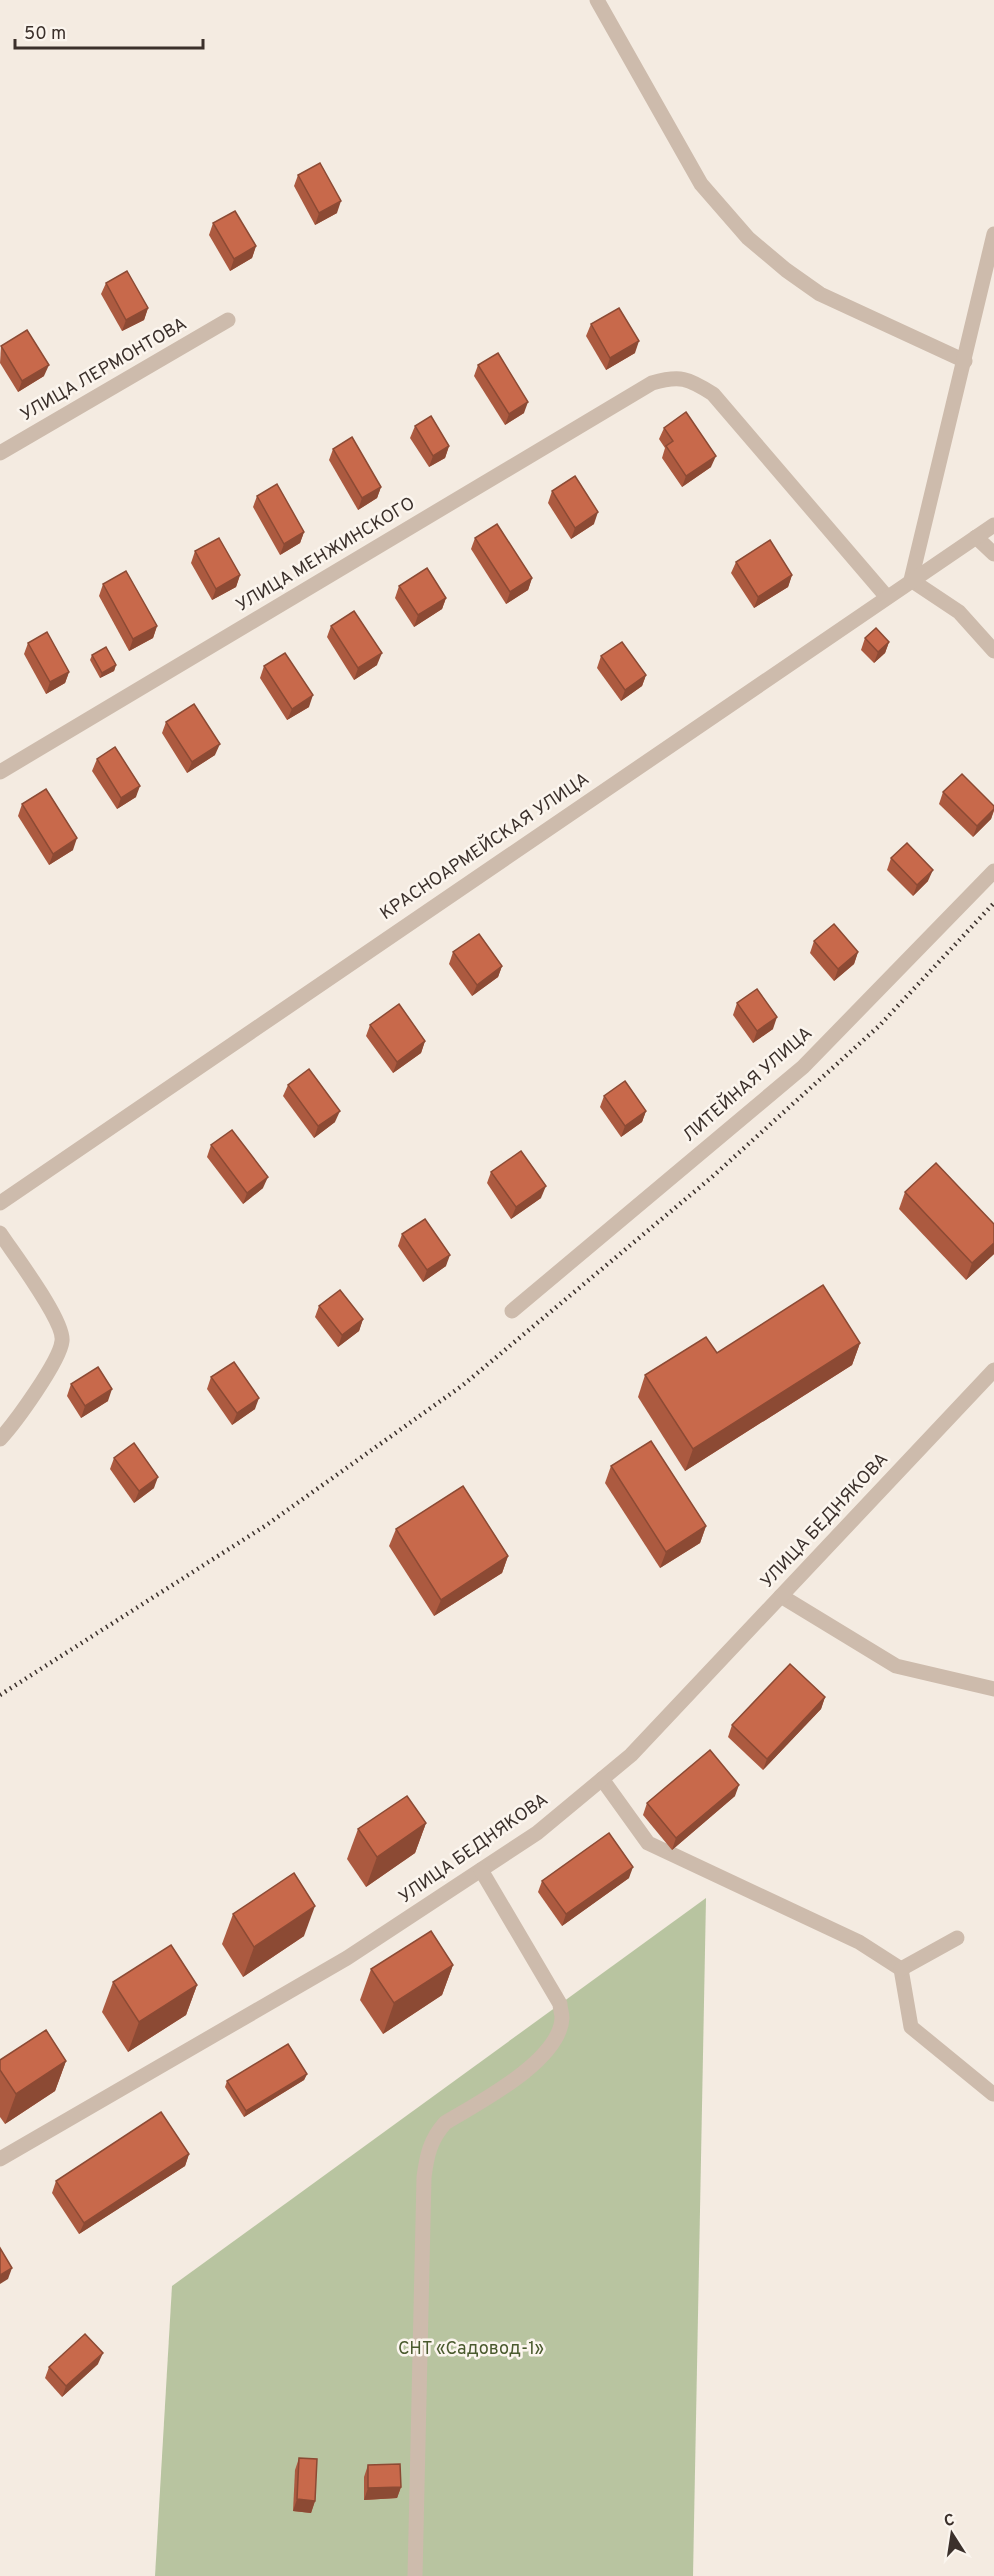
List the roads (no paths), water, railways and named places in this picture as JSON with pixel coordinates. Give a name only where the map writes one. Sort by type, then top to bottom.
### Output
[{"type":"street","points":[[597,0],[701,184],[748,238],[786,270],[820,294],[965,362]]},
{"type":"street","points":[[994,234],[911,580],[959,612],[994,651]]},
{"type":"street","name":"УЛИЦА ЛЕРМОНТОВА","points":[[0,453],[228,320]]},
{"type":"street","name":"УЛИЦА МЕНЖИНСКОГО","points":[[0,772],[652,383],[674,377],[693,381],[713,394],[886,596]]},
{"type":"street","name":"КРАСНОАРМЕЙСКАЯ УЛИЦА","points":[[0,1203],[886,596],[994,525]]},
{"type":"street","points":[[976,537],[994,554]]},
{"type":"street","name":"ЛИТЕЙНАЯ УЛИЦА","points":[[512,1311],[803,1067],[994,871]]},
{"type":"street","points":[[0,1233],[57,1319],[63,1340],[53,1364],[0,1439]]},
{"type":"street","name":"УЛИЦА БЕДНЯКОВА","points":[[0,2159],[347,1958],[537,1833],[631,1755],[781,1596],[991,1380]]},
{"type":"street","points":[[781,1596],[896,1666],[994,1689]]},
{"type":"street","points":[[602,1779],[648,1843],[859,1942],[901,1969],[911,2027],[993,2094]]},
{"type":"street","points":[[415,2576],[424,2177],[428,2150],[434,2136],[445,2123],[530,2069],[547,2050],[558,2031],[562,2018],[560,2004],[481,1870]]},
{"type":"street","points":[[901,1969],[957,1938]]},
{"type":"railway","points":[[0,1695],[265,1526],[463,1385],[712,1177],[879,1026],[994,903]]},
{"type":"park label","name":"СНТ «Садовод-1»","points":[[471,2349]]}]
